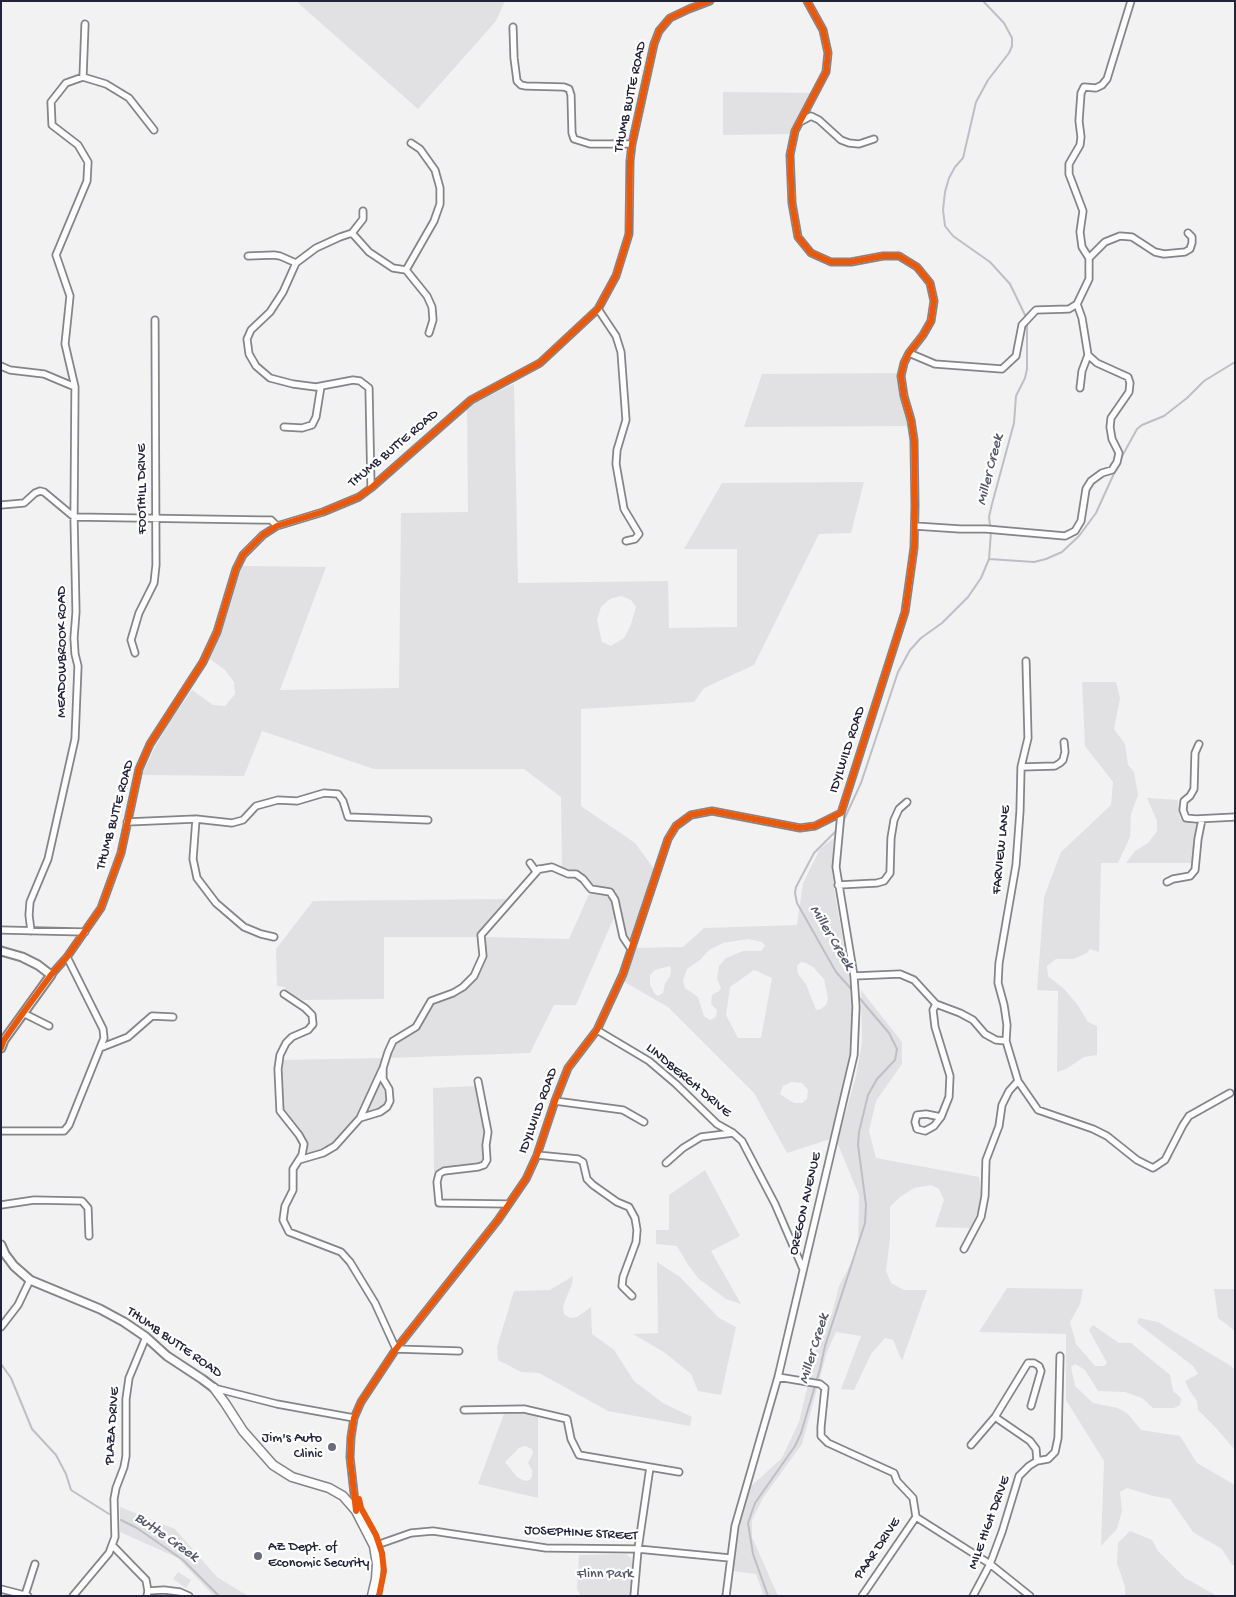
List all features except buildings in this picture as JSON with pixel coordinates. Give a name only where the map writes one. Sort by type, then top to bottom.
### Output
[{"type":"main road","points":[[214,1388],[243,1431],[273,1465],[292,1477],[329,1488],[343,1496],[356,1511],[374,1546],[377,1564],[372,1596]]},
{"type":"street","points":[[688,1],[689,8]]},
{"type":"street","name":"THUMB BUTTE ROAD","points":[[1,1048],[4,1040],[23,1013],[67,957],[101,908],[121,853],[143,761],[150,744],[203,662],[218,632],[236,569],[244,555],[263,534],[278,526],[342,505],[359,497],[471,400],[540,363],[598,309],[616,276],[629,234],[632,144],[654,44],[659,31],[670,18],[689,8],[710,1]]},
{"type":"street","name":"IDYLWILD ROAD","points":[[356,1511],[350,1457],[354,1418],[361,1402],[396,1349],[498,1220],[526,1179],[537,1155],[568,1068],[597,1030],[623,974],[668,839],[676,826],[691,815],[712,811],[800,828],[815,826],[841,813],[905,612],[912,569],[915,526],[914,440],[901,376],[909,353],[931,321],[934,301],[930,283],[917,267],[899,256],[883,256],[851,262],[831,262],[811,253],[798,237],[792,203],[790,154],[795,131],[826,72],[828,53],[823,30],[806,1]]},
{"type":"street","points":[[909,353],[935,364],[1002,368],[1016,356],[1022,325],[1036,310],[1069,309],[1077,304],[1089,279],[1089,258],[1082,246],[1080,232],[1084,211],[1069,174],[1069,164],[1080,145],[1081,93],[1084,87],[1096,88],[1107,79],[1131,1]]},
{"type":"street","points":[[85,24],[83,77],[106,84],[129,98],[154,130]]},
{"type":"street","points":[[513,27],[517,81],[521,85],[526,86],[564,87],[569,89],[574,140],[590,144],[632,144]]},
{"type":"street","name":"MEADOWBROOK ROAD","points":[[31,931],[30,902],[48,859],[74,739],[78,666],[74,638],[76,612],[74,387],[65,344],[70,296],[56,255],[87,181],[88,162],[78,146],[52,124],[51,102],[66,83],[83,77]]},
{"type":"street","points":[[800,122],[811,116],[819,120],[841,140],[849,143],[859,144],[874,139]]},
{"type":"street","points":[[406,270],[434,221],[440,204],[440,188],[435,170],[420,149],[411,143]]},
{"type":"street","points":[[363,211],[363,219],[352,233],[316,248],[296,263],[283,292],[270,312],[251,330],[247,339],[249,354],[256,366],[270,378],[293,384],[322,386],[353,380],[360,381],[369,388],[371,488]]},
{"type":"street","points":[[352,233],[369,252],[393,268],[406,270],[427,296],[432,307],[433,320],[429,333]]},
{"type":"street","points":[[1089,258],[1105,242],[1120,236],[1132,237],[1155,252],[1164,254],[1185,252],[1190,249],[1192,243],[1192,237],[1188,233]]},
{"type":"street","points":[[248,256],[274,255],[296,263]]},
{"type":"street","points":[[1077,304],[1082,318],[1088,355],[1082,372],[1080,388]]},
{"type":"street","points":[[598,309],[616,336],[621,352],[626,420],[617,450],[616,464],[624,509],[640,534],[636,539],[626,541]]},
{"type":"street","name":"FOOTHILL DRIVE","points":[[135,653],[131,640],[139,613],[154,583],[156,565],[155,320]]},
{"type":"street","points":[[915,526],[960,530],[986,529],[1065,536],[1075,531],[1081,521],[1086,489],[1091,481],[1102,473],[1112,470],[1117,462],[1118,453],[1111,433],[1111,418],[1129,392],[1130,384],[1128,377],[1097,363],[1088,355]]},
{"type":"street","points":[[1,366],[10,370],[44,374],[74,387]]},
{"type":"street","points":[[284,427],[302,428],[312,425],[316,417],[322,386]]},
{"type":"street","points":[[1,506],[24,503],[40,491],[44,492],[74,517],[271,520],[278,526]]},
{"type":"street","name":"FARVIEW LANE","points":[[1026,661],[1028,738],[1021,767],[1016,865],[998,970],[998,983],[1007,1025],[1006,1041],[1018,1081],[1038,1110],[1093,1129],[1107,1136],[1136,1160],[1153,1168],[1165,1160],[1189,1116],[1230,1093]]},
{"type":"street","points":[[1021,767],[1054,766],[1060,763],[1065,752],[1064,742]]},
{"type":"street","points":[[1199,744],[1195,753],[1194,789],[1184,801],[1183,810],[1186,818],[1235,817]]},
{"type":"street","points":[[127,822],[196,819],[232,823],[243,820],[256,806],[278,800],[297,800],[324,792],[338,794],[343,801],[348,817],[428,820]]},
{"type":"street","points":[[838,884],[877,883],[884,881],[890,873],[891,838],[894,820],[899,809],[907,802]]},
{"type":"street","name":"OREGON AVENUE","points":[[726,1596],[735,1526],[778,1377],[854,1055],[856,1007],[854,976],[836,867],[841,813]]},
{"type":"street","points":[[196,819],[193,859],[197,878],[216,903],[244,928],[274,937]]},
{"type":"street","points":[[1167,882],[1190,876],[1195,870],[1202,819]]},
{"type":"street","points":[[530,863],[535,870],[552,867],[568,874],[576,874],[591,888],[610,892],[615,900],[623,937],[630,949]]},
{"type":"street","points":[[299,1160],[323,1153],[335,1146],[360,1118],[393,1041],[416,1027],[431,1001],[454,993],[474,976],[483,956],[481,935],[539,869]]},
{"type":"street","points":[[1,930],[85,932]]},
{"type":"street","points":[[1,951],[22,957],[52,975]]},
{"type":"street","points":[[1,1131],[64,1131],[69,1125],[104,1038],[103,1029],[67,957]]},
{"type":"street","points":[[854,976],[900,974],[914,980],[936,1004],[973,1020],[990,1037],[1006,1041]]},
{"type":"street","points":[[284,994],[312,1015],[313,1024],[308,1030],[292,1037],[286,1043],[280,1055],[278,1068],[280,1111],[304,1144],[299,1160],[293,1169],[292,1190],[285,1206],[283,1220],[289,1232],[341,1252],[346,1257],[375,1303],[396,1349],[459,1351]]},
{"type":"street","points":[[936,1004],[933,1010],[935,1027],[950,1076],[950,1097],[941,1116]]},
{"type":"street","points":[[23,1013],[49,1026]]},
{"type":"street","points":[[100,1048],[128,1037],[152,1016],[173,1018]]},
{"type":"street","name":"LINDBERGH DRIVE","points":[[597,1030],[649,1061],[717,1124],[733,1133],[742,1141],[775,1204],[803,1270]]},
{"type":"street","points":[[360,1118],[380,1112],[390,1101],[389,1089],[383,1079],[383,1068]]},
{"type":"street","points":[[478,1081],[488,1132],[486,1145],[487,1160],[484,1165],[478,1167],[444,1171],[439,1174],[437,1182],[439,1203],[508,1204]]},
{"type":"street","points":[[964,1248],[981,1216],[985,1196],[986,1160],[999,1126],[1002,1105],[1009,1091],[1018,1081]]},
{"type":"street","points":[[555,1101],[623,1110],[644,1122]]},
{"type":"street","points":[[666,1163],[701,1136],[733,1133]]},
{"type":"street","points":[[537,1155],[578,1158],[583,1162],[587,1179],[593,1185],[617,1202],[629,1207],[635,1218],[636,1242],[623,1277],[622,1286],[632,1296]]},
{"type":"street","points":[[1,1205],[34,1200],[82,1202],[88,1208],[89,1236]]},
{"type":"street","name":"THUMB BUTTE ROAD","points":[[1,1245],[14,1266],[30,1280],[100,1309],[124,1322],[146,1337],[167,1356],[214,1388],[277,1404],[354,1418]]},
{"type":"street","points":[[1,1327],[18,1305],[30,1280]]},
{"type":"street","name":"PLAZA DRIVE","points":[[73,1596],[109,1552],[115,1537],[114,1499],[126,1456],[126,1399],[130,1378],[146,1337]]},
{"type":"street","name":"MILE HIGH DRIVE","points":[[973,1596],[990,1564],[1020,1476],[1029,1466],[1038,1460],[1048,1459],[1055,1452],[1058,1438],[1060,1356]]},
{"type":"street","points":[[971,1445],[995,1417],[1028,1362],[1039,1366],[1041,1371],[1032,1406]]},
{"type":"street","points":[[778,1377],[820,1384],[825,1388],[821,1428],[822,1436],[828,1443],[894,1473],[897,1481],[913,1498],[916,1517],[990,1564],[1030,1596]]},
{"type":"street","points":[[464,1410],[524,1409],[567,1419],[571,1439],[579,1455],[679,1472]]},
{"type":"street","points":[[995,1417],[1030,1442],[1036,1449],[1038,1460]]},
{"type":"street","points":[[634,1596],[638,1549],[650,1467]]},
{"type":"street","name":"PAAR DRIVE","points":[[862,1596],[916,1517]]},
{"type":"street","name":"JOSEPHINE STREET","points":[[374,1546],[411,1534],[433,1532],[546,1548],[638,1549],[730,1558]]},
{"type":"street","points":[[112,1545],[146,1580],[148,1593],[180,1592],[189,1596]]},
{"type":"street","points":[[1,1589],[27,1595],[35,1564]]},
{"type":"green space","points":[[296,1],[505,1],[496,21],[418,109]]},
{"type":"green space","points":[[723,92],[812,93],[790,134],[723,135]]},
{"type":"green space","points":[[898,373],[899,390],[908,426],[744,427],[762,374]]},
{"type":"green space","points":[[514,384],[518,583],[668,581],[669,628],[737,627],[737,549],[684,549],[722,483],[864,482],[851,533],[819,534],[754,665],[704,688],[694,702],[581,709],[581,806],[635,843],[654,869],[630,942],[626,937],[618,900],[613,890],[591,884],[577,871],[568,871],[562,868],[561,797],[524,769],[374,769],[262,731],[244,776],[142,775],[154,749],[171,720],[192,690],[213,705],[225,706],[235,694],[234,682],[225,670],[210,659],[222,631],[242,566],[326,567],[280,690],[399,688],[401,513],[468,512],[467,406]],"holes":[[[621,596],[631,600],[636,607],[630,627],[624,638],[611,646],[602,642],[597,620],[601,607],[610,599]]]},
{"type":"green space","points":[[1082,682],[1116,682],[1120,698],[1114,729],[1125,744],[1128,765],[1134,772],[1138,795],[1131,814],[1130,837],[1118,863],[1101,863],[1099,952],[1090,949],[1087,953],[1073,959],[1056,959],[1047,966],[1048,976],[1064,989],[1077,1004],[1088,1022],[1097,1026],[1097,1055],[1084,1057],[1066,1069],[1057,1072],[1058,991],[1037,990],[1044,897],[1061,852],[1111,805],[1113,782],[1085,746]]},
{"type":"green space","points":[[1147,798],[1178,800],[1180,819],[1196,825],[1192,863],[1126,863],[1135,851],[1148,843],[1157,831],[1157,821]]},
{"type":"green space","points":[[834,838],[832,869],[849,974],[853,1009],[852,1041],[849,1063],[830,1139],[787,1153],[754,1093],[668,1007],[623,981],[633,948],[683,947],[704,928],[797,925],[803,883],[820,849]],"holes":[[[748,939],[762,942],[765,946],[761,951],[743,951],[726,958],[719,966],[717,979],[721,988],[712,995],[711,1004],[717,1010],[716,1017],[710,1020],[704,1016],[698,997],[685,988],[683,981],[687,969],[700,960],[709,950],[723,943]],[[801,962],[806,963],[813,967],[824,979],[828,999],[826,1005],[821,1009],[816,1010],[806,984],[798,974],[797,966]],[[670,966],[671,970],[663,993],[658,996],[650,985],[650,975],[655,970]],[[754,970],[772,978],[761,1038],[738,1038],[726,1015],[730,987]],[[791,1082],[802,1083],[808,1090],[807,1099],[802,1103],[794,1103],[780,1094],[783,1086]]]},
{"type":"green space","points":[[589,894],[609,896],[613,901],[616,913],[576,1005],[554,1005],[530,1053],[388,1058],[396,1043],[419,1028],[432,1004],[459,995],[477,978],[486,957],[484,937],[569,939]]},
{"type":"green space","points":[[507,899],[485,924],[478,937],[384,937],[384,999],[303,1000],[285,992],[285,987],[277,986],[276,949],[313,901]]},
{"type":"green space","points":[[861,990],[902,1042],[902,1064],[876,1101],[869,1131],[876,1158],[979,1177],[981,1194],[978,1212],[970,1228],[935,1227],[944,1200],[939,1189],[931,1185],[914,1188],[900,1197],[890,1207],[890,1239],[886,1271],[891,1283],[904,1290],[927,1290],[902,1361],[893,1340],[885,1338],[871,1354],[854,1390],[841,1389],[861,1336],[836,1332],[827,1352],[802,1444],[763,1498],[752,1520],[752,1537],[778,1596],[764,1596],[756,1574],[733,1571],[738,1533],[749,1488],[782,1458],[799,1422],[816,1350],[827,1319],[832,1314],[839,1286],[858,1250],[859,1195],[837,1142],[856,1076],[862,1042]]},
{"type":"green space","points":[[383,1058],[361,1113],[335,1144],[325,1150],[305,1154],[306,1142],[304,1135],[282,1111],[281,1060]]},
{"type":"green space","points":[[380,1080],[386,1089],[387,1100],[381,1109],[367,1112]]},
{"type":"green space","points":[[477,1086],[486,1130],[485,1158],[483,1162],[434,1172],[433,1088]]},
{"type":"green space","points":[[705,1170],[740,1236],[711,1251],[741,1304],[726,1299],[699,1279],[677,1246],[656,1244],[656,1230],[669,1230],[669,1195]]},
{"type":"green space","points":[[657,1262],[680,1277],[719,1318],[736,1327],[721,1395],[698,1391],[691,1374],[664,1352],[633,1334],[658,1333]]},
{"type":"green space","points":[[573,1276],[572,1284],[563,1306],[564,1314],[570,1318],[577,1317],[591,1307],[592,1334],[614,1350],[634,1381],[663,1403],[692,1417],[690,1426],[608,1411],[539,1373],[521,1372],[498,1360],[497,1347],[514,1291],[550,1290]]},
{"type":"green space","points":[[1007,1288],[1083,1289],[1080,1304],[1070,1322],[1076,1344],[1095,1366],[1104,1366],[1107,1363],[1089,1330],[1093,1325],[1119,1343],[1131,1343],[1170,1375],[1173,1391],[1181,1398],[1180,1405],[1174,1408],[1153,1408],[1142,1398],[1125,1392],[1098,1391],[1085,1370],[1075,1364],[1071,1367],[1075,1386],[1093,1403],[1118,1408],[1128,1414],[1141,1430],[1180,1436],[1197,1463],[1235,1485],[1235,1565],[1232,1565],[1222,1549],[1193,1532],[1170,1499],[1127,1488],[1120,1492],[1122,1511],[1117,1529],[1101,1546],[1104,1461],[1066,1400],[1066,1334],[979,1332]]},
{"type":"green space","points":[[1214,1289],[1235,1289],[1235,1331],[1218,1318]]},
{"type":"green space","points":[[1139,1318],[1158,1322],[1235,1370],[1235,1450],[1198,1410],[1197,1401],[1185,1381],[1198,1374],[1193,1366],[1137,1323]]},
{"type":"green space","points":[[505,1411],[525,1411],[538,1415],[538,1498],[478,1484]],"holes":[[[525,1446],[532,1449],[533,1453],[528,1463],[532,1470],[532,1476],[530,1480],[525,1481],[517,1477],[505,1462],[519,1448]]]},
{"type":"green space","points":[[120,1507],[175,1529],[217,1577],[248,1596],[214,1596],[178,1558],[120,1532]]},
{"type":"green space","points":[[1130,1531],[1152,1540],[1158,1551],[1185,1578],[1217,1596],[1125,1596],[1125,1587],[1117,1563],[1118,1543]]},
{"type":"green space","name":"Flinn Park","points":[[626,1554],[631,1558],[633,1566],[631,1596],[581,1596],[577,1589],[579,1555]]},
{"type":"green space","points":[[178,1572],[191,1580],[186,1588],[173,1579]]},
{"type":"waterway","name":"Miller Creek","points":[[983,1],[1004,23],[1012,38],[1012,46],[1009,53],[988,80],[976,102],[963,158],[949,178],[945,192],[943,210],[945,226],[953,236],[990,262],[1010,284],[1026,317]]},
{"type":"waterway","name":"Miller Creek","points":[[842,824],[861,783],[898,672],[910,650],[921,638],[942,623],[968,597],[981,578],[989,559],[991,532],[989,517],[1014,423],[1016,396],[1025,378],[1027,369],[1027,322]]},
{"type":"waterway","points":[[1120,460],[1137,429],[1164,416],[1187,398],[1204,381],[1235,362]]},
{"type":"waterway","points":[[989,559],[1034,562],[1062,552],[1079,536],[1096,513],[1116,469]]},
{"type":"waterway","name":"Miller Creek","points":[[838,829],[814,853],[796,887],[795,893],[797,903],[836,972],[853,991]]},
{"type":"waterway","name":"Miller Creek","points":[[768,1596],[753,1554],[748,1523],[755,1503],[795,1446],[801,1433],[825,1346],[865,1223],[866,1205],[858,1145],[859,1132],[868,1095],[877,1079],[895,1060],[897,1049],[889,1033],[856,994]]},
{"type":"waterway","name":"Butte Creek","points":[[1,1364],[11,1378],[32,1429],[56,1455],[66,1474],[71,1490],[109,1514]]},
{"type":"waterway","name":"Butte Creek","points":[[121,1520],[137,1528],[183,1560],[219,1596]]},
{"type":"cycle path","points":[[1,1048],[4,1040],[23,1013],[67,957],[101,908],[121,853],[139,769],[150,744],[203,662],[217,632],[236,569],[243,555],[263,535],[277,526],[323,512],[359,497],[471,400],[540,363],[598,309],[616,276],[629,234],[632,144],[654,44],[659,31],[670,18],[710,1]]},
{"type":"cycle path","points":[[356,1511],[350,1457],[354,1418],[361,1402],[396,1349],[498,1220],[526,1179],[537,1155],[568,1068],[597,1030],[623,974],[668,839],[676,826],[691,815],[712,811],[800,828],[815,826],[841,813],[905,612],[914,548],[914,440],[901,376],[909,353],[931,321],[934,301],[930,283],[917,267],[899,256],[883,256],[851,262],[831,262],[811,253],[798,237],[792,203],[790,155],[795,131],[826,72],[828,53],[823,30],[807,1]]},
{"type":"cycle path","points":[[359,1499],[361,1508],[376,1535],[382,1553],[384,1571],[379,1596]]},
{"type":"place","name":"Jim's Auto Clinic","points":[[332,1447]]},
{"type":"place","name":"AZ Dept. of Economic Security","points":[[258,1556]]}]
